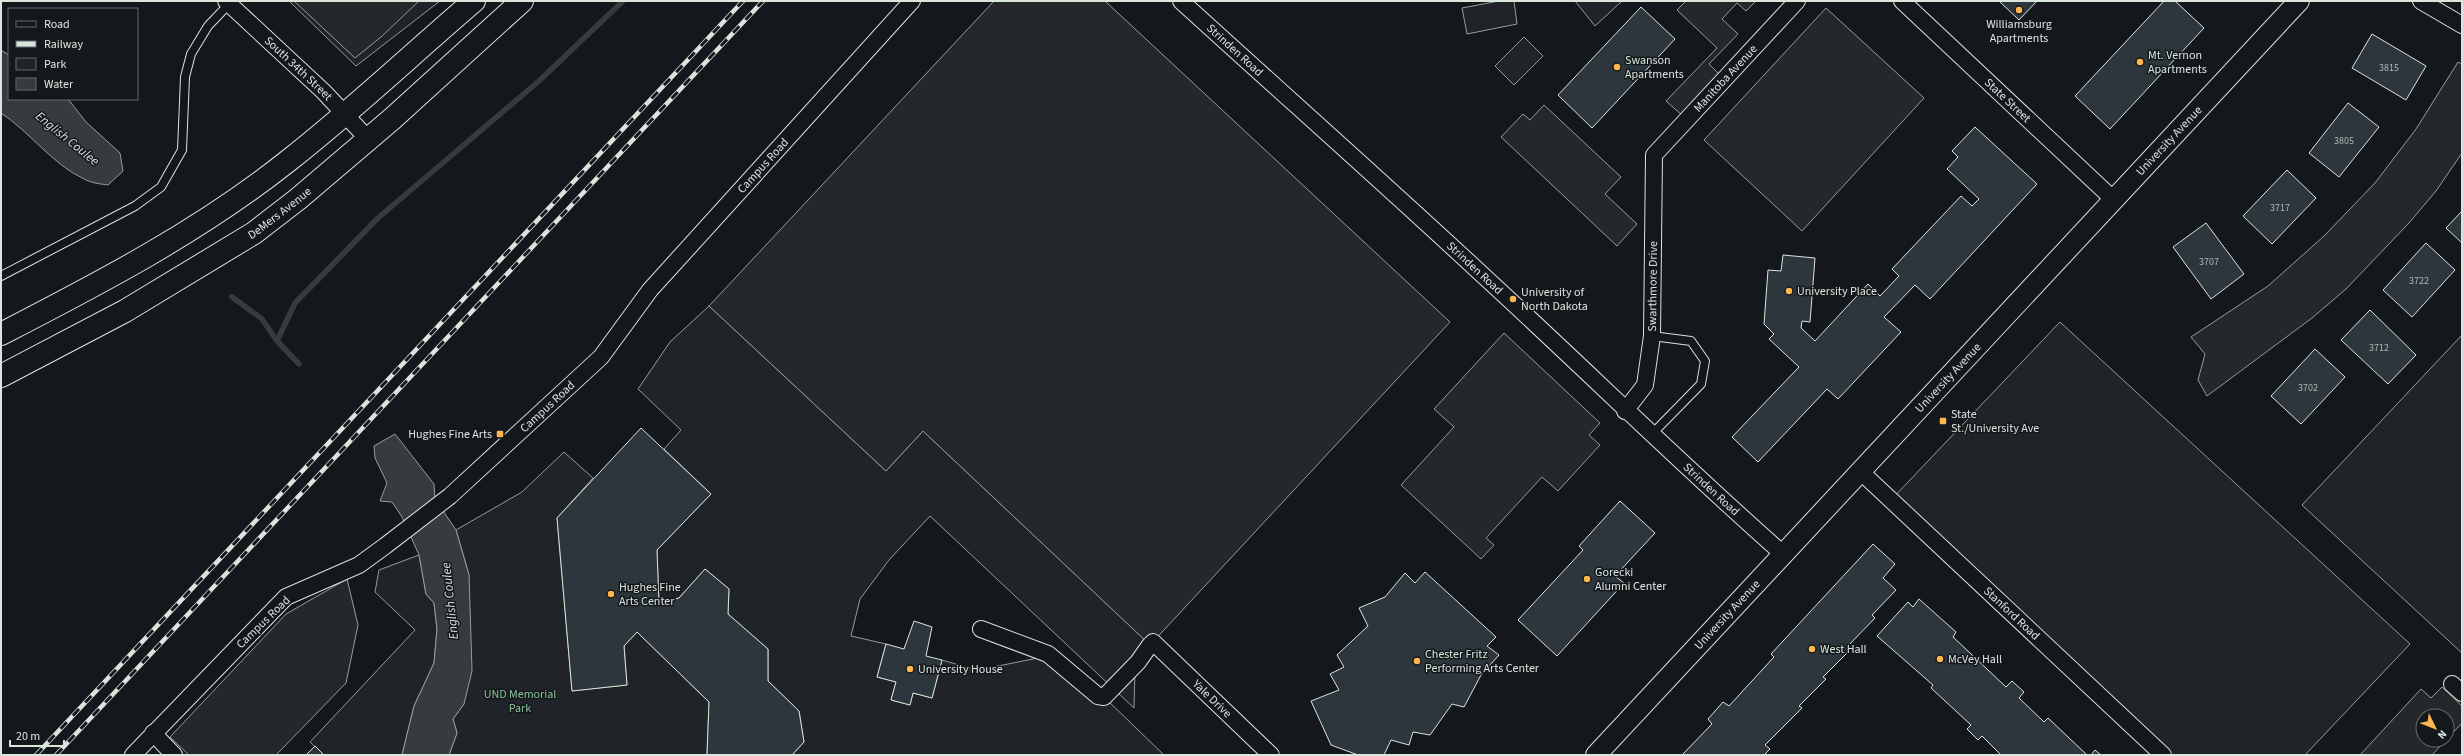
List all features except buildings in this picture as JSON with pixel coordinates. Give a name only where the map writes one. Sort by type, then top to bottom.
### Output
[{"type":"main road","points":[[1,334],[107,279],[192,229],[289,161],[474,1]]},
{"type":"main road","name":"DeMers Avenue","points":[[1,376],[125,311],[254,233],[368,139],[522,1]]},
{"type":"street","name":"Campus Road","points":[[133,755],[286,596],[359,565],[385,546],[450,496],[601,357],[650,290],[912,1]]},
{"type":"street","name":"Strinden Road","points":[[1181,1],[1489,280],[1625,411],[1654,433],[1705,486],[1783,554]]},
{"type":"street","name":"Manitoba Avenue","points":[[1654,155],[1797,1]]},
{"type":"street","name":"State Street","points":[[1902,1],[2114,200]]},
{"type":"street","name":"University Avenue","points":[[1596,755],[2299,1]]},
{"type":"street","points":[[2422,1],[2462,25]]},
{"type":"street","name":"South 34th Street","points":[[227,2],[345,113],[368,139]]},
{"type":"street","name":"Swarthmore Drive","points":[[1625,411],[1645,385],[1652,336],[1654,155]]},
{"type":"street","name":"Stanford Road","points":[[1860,471],[2163,755]]},
{"type":"street","name":"Yale Drive","points":[[981,629],[1048,654],[1098,696],[1104,697],[1138,662],[1152,644],[1271,755]]},
{"type":"street","points":[[153,734],[174,755]]},
{"type":"lane","points":[[1,276],[136,206],[161,187],[182,150],[185,77],[191,54],[208,26],[227,2]]},
{"type":"lane","points":[[1652,336],[1691,341],[1705,361],[1701,384],[1654,433]]},
{"type":"green space","points":[[289,1],[440,1],[356,66]]},
{"type":"green space","points":[[1499,1],[1514,1],[1517,24],[1467,34],[1462,8]]},
{"type":"green space","points":[[1575,1],[1622,1],[1595,26]]},
{"type":"green space","points":[[1524,37],[1543,56],[1514,85],[1495,66]]},
{"type":"green space","points":[[709,306],[886,471],[923,431],[1145,640],[1135,669],[1134,708],[930,516],[889,560],[860,599],[851,636],[886,644],[877,677],[896,682],[891,700],[910,705],[913,693],[932,698],[942,660],[969,668],[988,668],[1043,657],[1104,697],[1164,755],[792,755],[804,742],[799,711],[768,681],[768,649],[728,614],[729,589],[705,569],[679,598],[659,603],[657,550],[711,494],[664,449],[681,430],[638,389],[670,342]]},
{"type":"green space","points":[[2060,322],[2410,644],[2305,755],[2163,755],[1891,500]]},
{"type":"green space","points":[[2462,335],[2462,653],[2302,505]]},
{"type":"green space","name":"UND Memorial Park","points":[[564,452],[593,478],[557,518],[572,691],[627,685],[624,646],[637,632],[709,702],[707,755],[449,755],[457,733],[453,719],[464,704],[469,575],[456,530],[522,492]]},
{"type":"green space","points":[[419,555],[426,594],[434,603],[437,629],[434,663],[414,706],[402,755],[324,755],[310,742],[415,630],[375,592],[379,570]]},
{"type":"shaded area","points":[[294,1],[419,1],[381,37],[355,58]]},
{"type":"shaded area","points":[[994,1],[1105,1],[1450,322],[1150,645],[923,431],[886,471],[709,306]]},
{"type":"shaded area","points":[[1686,1],[1756,1],[1746,11],[1737,3],[1722,19],[1738,34],[1709,64],[1721,76],[1683,116],[1666,101],[1717,48],[1677,10]]},
{"type":"shaded area","points":[[1826,8],[1924,98],[1802,231],[1704,140]]},
{"type":"shaded area","points":[[2458,62],[2462,64],[2462,153],[2436,191],[2409,223],[2346,289],[2312,318],[2207,396],[2198,380],[2205,354],[2191,337],[2268,286],[2324,236],[2375,183],[2416,129]]},
{"type":"shaded area","points":[[1544,105],[1621,177],[1605,194],[1637,224],[1617,246],[1501,137],[1523,114],[1530,120]]},
{"type":"shaded area","points":[[1504,333],[1600,423],[1589,435],[1600,445],[1558,491],[1542,477],[1486,538],[1494,545],[1481,559],[1401,485],[1454,427],[1434,409]]},
{"type":"shaded area","points":[[347,579],[358,625],[346,683],[276,755],[189,755],[170,737],[286,614]]},
{"type":"shaded area","points":[[2442,687],[2462,706],[2462,723],[2455,730],[2455,708],[2415,708],[2415,748],[2439,748],[2432,755],[2360,755],[2421,689],[2431,698]]},
{"type":"water","points":[[1,50],[8,54],[8,100],[69,100],[86,122],[120,153],[123,171],[108,185],[84,179],[72,173],[51,157],[22,129],[1,113]]},
{"type":"water","points":[[395,434],[434,484],[435,499],[456,530],[469,575],[472,671],[464,704],[453,719],[457,733],[449,755],[402,755],[414,706],[434,663],[437,629],[434,603],[426,594],[419,555],[402,517],[392,502],[380,501],[387,483],[375,458],[374,446]]},
{"type":"waterway","points":[[277,341],[295,303],[378,218],[539,81],[623,1]]},
{"type":"waterway","name":"English Coulee","points":[[232,297],[262,319],[277,341],[299,364]]},
{"type":"railway","points":[[36,755],[743,1]]},
{"type":"railway","points":[[56,755],[763,1]]},
{"type":"place","name":"Williamsburg Apartments","points":[[2019,10]]},
{"type":"place","name":"Mt. Vernon Apartments","points":[[2140,62]]},
{"type":"place","name":"Swanson Apartments","points":[[1617,67]]},
{"type":"place","name":"University Place","points":[[1789,291]]},
{"type":"place","name":"University of North Dakota","points":[[1513,299]]},
{"type":"place","name":"State St./University Ave","points":[[1943,421]]},
{"type":"place","name":"Hughes Fine Arts","points":[[500,434]]},
{"type":"place","name":"Gorecki Alumni Center","points":[[1587,579]]},
{"type":"place","name":"Hughes Fine Arts Center","points":[[611,594]]},
{"type":"place","name":"West Hall","points":[[1812,649]]},
{"type":"place","name":"McVey Hall","points":[[1940,659]]},
{"type":"place","name":"Chester Fritz Performing Arts Center","points":[[1417,661]]},
{"type":"place","name":"University House","points":[[910,669]]}]
